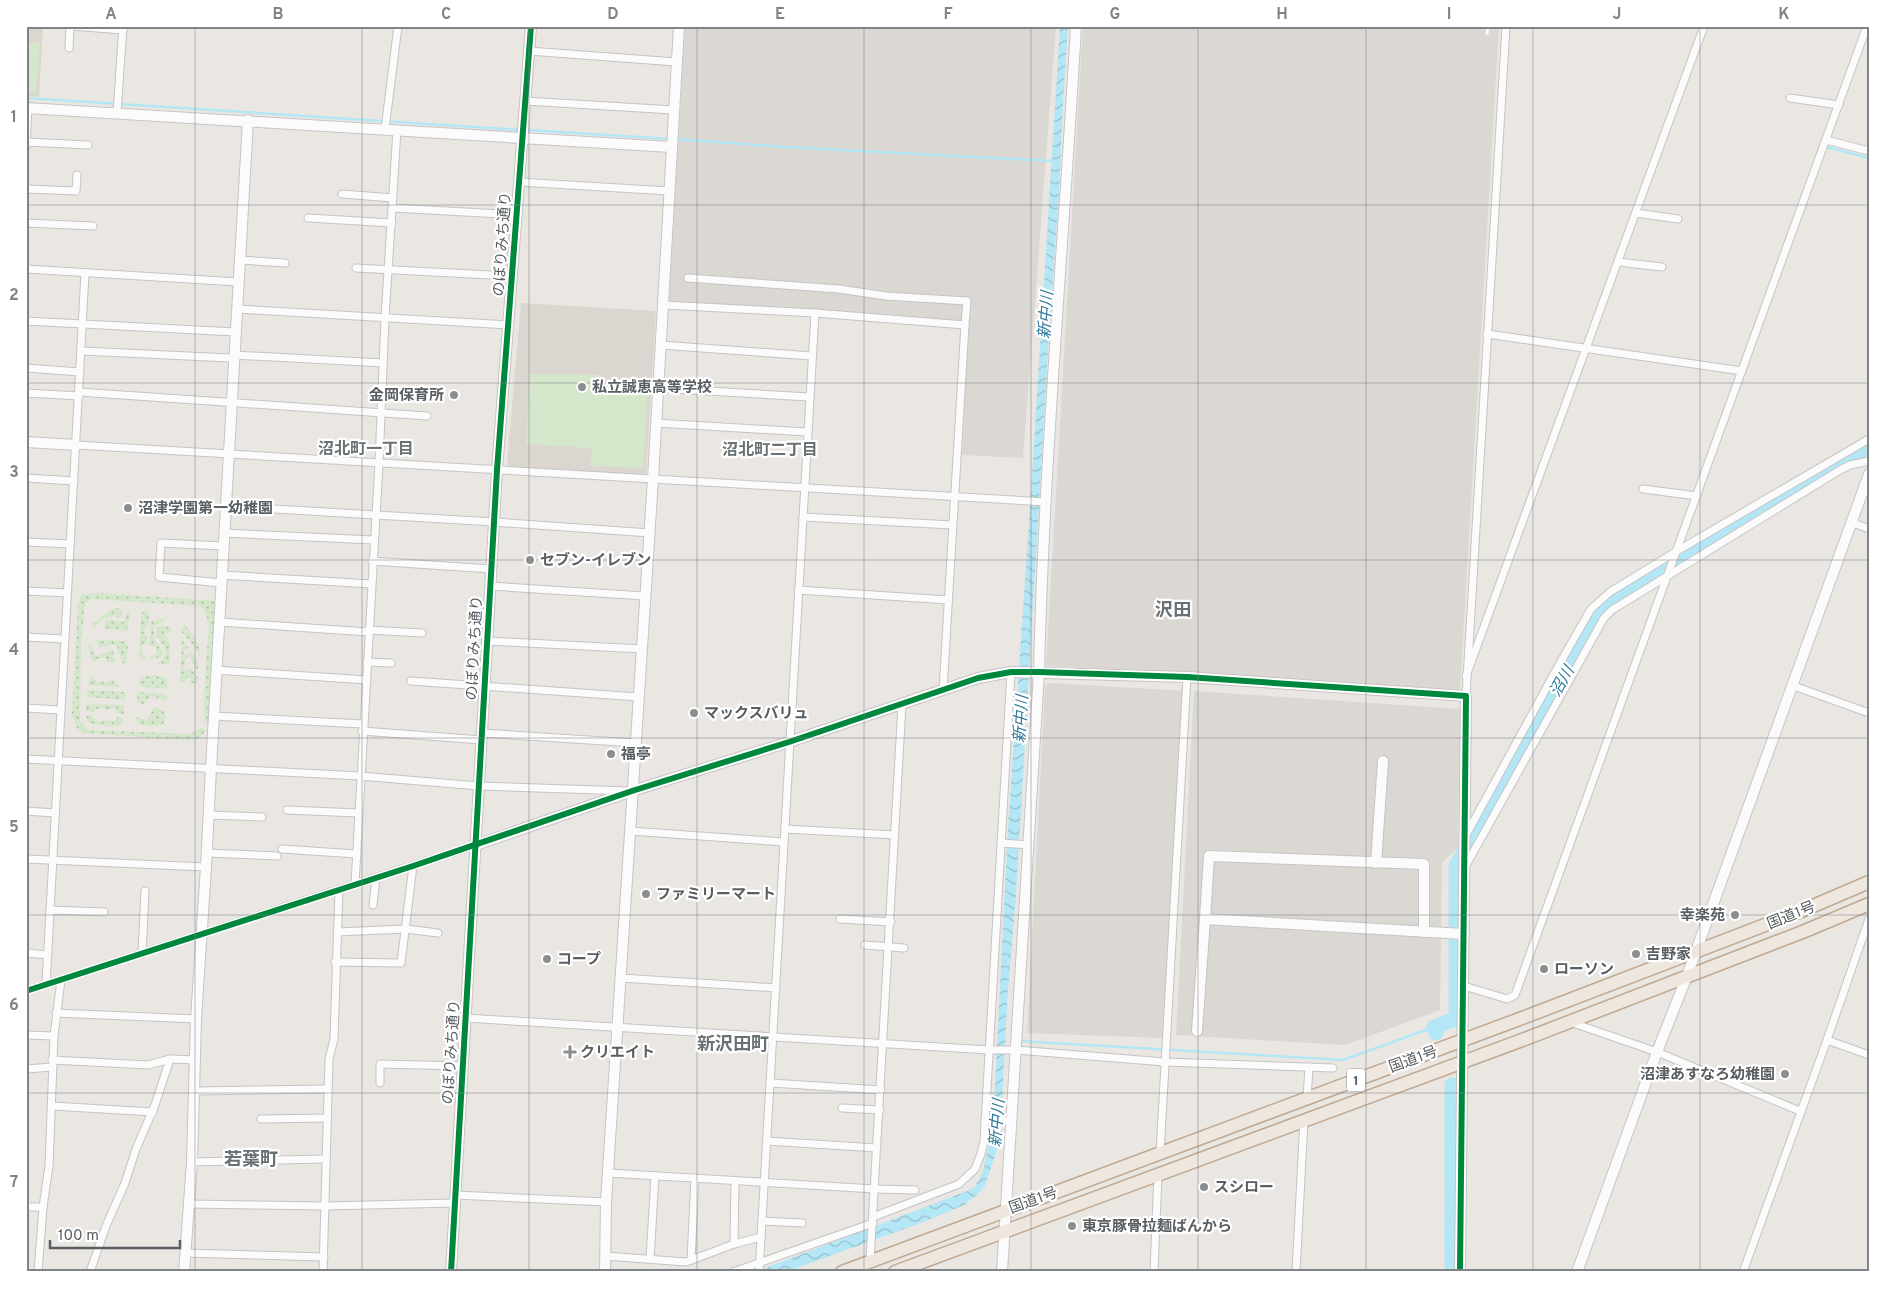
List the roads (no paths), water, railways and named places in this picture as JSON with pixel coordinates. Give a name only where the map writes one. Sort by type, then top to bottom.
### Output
[{"type":"highway","name":"国道1号","points":[[842,1272],[1696,952],[1799,912],[1869,882]]},
{"type":"highway","name":"国道1号","points":[[895,1272],[1570,1022],[1805,931],[1869,904]]},
{"type":"street","points":[[69,48],[70,26],[123,28],[116,113]]},
{"type":"street","points":[[385,129],[398,26]]},
{"type":"street","name":"のぼりみち通り","points":[[451,1272],[496,470],[509,325],[531,26]]},
{"type":"street","points":[[605,1272],[606,1202],[650,533],[679,26]]},
{"type":"street","points":[[1002,1272],[1009,1121],[1017,1032],[1039,672],[1046,502],[1076,26]]},
{"type":"street","points":[[1460,1272],[1466,676],[1506,26]]},
{"type":"street","points":[[1466,676],[1704,26]]},
{"type":"street","points":[[1464,986],[1507,999],[1514,995],[1867,26]]},
{"type":"street","points":[[529,51],[676,62]]},
{"type":"street","points":[[1790,98],[1839,105]]},
{"type":"street","points":[[526,101],[673,110]]},
{"type":"street","points":[[26,147],[27,108],[397,130],[523,132],[671,147]]},
{"type":"street","points":[[184,1272],[192,1162],[196,1020],[207,853],[210,768],[248,120]]},
{"type":"street","points":[[355,884],[379,463],[385,318],[397,130]]},
{"type":"street","points":[[1826,140],[1869,151]]},
{"type":"street","points":[[26,142],[88,145]]},
{"type":"street","points":[[26,190],[76,191],[77,175]]},
{"type":"street","points":[[519,182],[669,191]]},
{"type":"street","points":[[342,194],[393,198]]},
{"type":"street","points":[[393,208],[517,215]]},
{"type":"street","points":[[1636,213],[1678,219]]},
{"type":"street","points":[[308,218],[392,223]]},
{"type":"street","points":[[26,223],[93,226]]},
{"type":"street","points":[[240,260],[285,263]]},
{"type":"street","points":[[1618,262],[1662,267]]},
{"type":"street","points":[[356,268],[388,268],[512,276]]},
{"type":"street","points":[[26,269],[238,282]]},
{"type":"street","points":[[46,984],[85,273]]},
{"type":"street","points":[[688,278],[839,290],[886,296],[967,301],[953,496],[943,690]]},
{"type":"street","points":[[662,305],[965,325]]},
{"type":"street","points":[[237,309],[509,325]]},
{"type":"street","points":[[759,1266],[814,314]]},
{"type":"street","points":[[26,320],[235,332]]},
{"type":"street","points":[[1487,334],[1742,372]]},
{"type":"street","points":[[660,345],[812,356]]},
{"type":"street","points":[[82,351],[230,358],[234,355],[383,363]]},
{"type":"street","points":[[26,368],[80,372]]},
{"type":"street","points":[[657,388],[809,397]]},
{"type":"street","points":[[27,393],[231,402],[427,416]]},
{"type":"street","points":[[656,423],[807,432]]},
{"type":"street","points":[[1465,839],[1591,609],[1610,592],[1677,551],[1869,439]]},
{"type":"street","points":[[26,442],[1046,502]]},
{"type":"street","points":[[1465,865],[1604,618],[1612,610],[1840,470],[1850,465],[1869,461]]},
{"type":"street","points":[[1577,1272],[1656,1052],[1696,952],[1791,685],[1869,474]]},
{"type":"street","points":[[26,478],[74,481]]},
{"type":"street","points":[[1643,489],[1697,496]]},
{"type":"street","points":[[225,506],[650,533]]},
{"type":"street","points":[[803,517],[952,525]]},
{"type":"street","points":[[1851,522],[1869,529]]},
{"type":"street","points":[[224,533],[374,540]]},
{"type":"street","points":[[26,542],[70,544]]},
{"type":"street","points":[[223,546],[161,543],[158,577],[371,584]]},
{"type":"street","points":[[372,560],[491,569]]},
{"type":"street","points":[[490,586],[646,596]]},
{"type":"street","points":[[798,590],[948,600]]},
{"type":"street","points":[[26,591],[66,593]]},
{"type":"street","points":[[219,622],[422,634]]},
{"type":"street","points":[[26,637],[64,639]]},
{"type":"street","points":[[487,641],[642,649]]},
{"type":"street","points":[[368,662],[390,663]]},
{"type":"street","points":[[216,670],[367,680]]},
{"type":"street","points":[[26,991],[476,846],[632,791],[789,742],[978,678],[1014,672],[1039,672],[1188,678],[1466,696]]},
{"type":"street","points":[[733,1272],[759,1266],[959,1184],[975,1169],[982,1154],[987,1120],[989,1050],[1001,844],[1014,672]]},
{"type":"street","points":[[1160,1153],[1188,678]]},
{"type":"street","points":[[411,681],[638,697]]},
{"type":"street","points":[[1791,685],[1869,713]]},
{"type":"street","points":[[870,1261],[884,1044],[902,705]]},
{"type":"street","points":[[26,708],[60,710]]},
{"type":"street","points":[[214,716],[482,737],[635,743]]},
{"type":"street","points":[[26,760],[360,776],[479,786],[632,791]]},
{"type":"street","points":[[1376,863],[1383,761]]},
{"type":"street","points":[[287,810],[358,813]]},
{"type":"street","points":[[26,811],[55,813]]},
{"type":"street","points":[[209,815],[262,817]]},
{"type":"street","points":[[785,829],[895,835]]},
{"type":"street","points":[[630,831],[784,842]]},
{"type":"street","points":[[1001,844],[1028,845]]},
{"type":"street","points":[[282,849],[356,854]]},
{"type":"street","points":[[207,853],[277,856]]},
{"type":"street","points":[[1197,1031],[1209,856],[1424,864],[1424,932]]},
{"type":"street","points":[[26,859],[206,867]]},
{"type":"street","points":[[335,962],[401,963],[413,866]]},
{"type":"street","points":[[373,905],[376,878]]},
{"type":"street","points":[[323,1272],[328,1059],[334,1039],[335,962],[339,889]]},
{"type":"street","points":[[142,954],[145,891]]},
{"type":"street","points":[[50,910],[104,912]]},
{"type":"street","points":[[1742,1272],[1827,1040],[1869,918]]},
{"type":"street","points":[[840,919],[891,922]]},
{"type":"street","points":[[1205,919],[1464,934]]},
{"type":"street","points":[[337,932],[406,929],[438,933]]},
{"type":"street","points":[[866,945],[904,948]]},
{"type":"street","points":[[26,953],[48,955]]},
{"type":"street","points":[[621,978],[776,988]]},
{"type":"street","points":[[38,1272],[43,1207],[49,1166],[52,1064],[61,980]]},
{"type":"street","points":[[56,1013],[196,1020]]},
{"type":"street","points":[[465,1018],[989,1050],[1014,1049],[1166,1062],[1333,1068]]},
{"type":"street","points":[[1570,1022],[1656,1052],[1800,1111]]},
{"type":"street","points":[[26,1035],[54,1036]]},
{"type":"street","points":[[1827,1040],[1869,1055]]},
{"type":"street","points":[[26,1069],[52,1064],[148,1064],[170,1059],[196,1060]]},
{"type":"street","points":[[90,1272],[106,1226],[125,1183],[136,1149],[153,1112],[170,1059]]},
{"type":"street","points":[[380,1083],[380,1064],[462,1066]]},
{"type":"street","points":[[1307,1098],[1309,1067]]},
{"type":"street","points":[[770,1083],[881,1090]]},
{"type":"street","points":[[195,1091],[328,1089]]},
{"type":"street","points":[[52,1106],[153,1112]]},
{"type":"street","points":[[842,1108],[880,1110]]},
{"type":"street","points":[[261,1118],[327,1118]]},
{"type":"street","points":[[987,1120],[1009,1121]]},
{"type":"street","points":[[1296,1272],[1304,1120]]},
{"type":"street","points":[[767,1141],[877,1148]]},
{"type":"street","points":[[192,1162],[326,1159]]},
{"type":"street","points":[[608,1173],[915,1190]]},
{"type":"street","points":[[1154,1272],[1158,1174]]},
{"type":"street","points":[[650,1259],[655,1176]]},
{"type":"street","points":[[691,1260],[695,1178]]},
{"type":"street","points":[[734,1244],[735,1181]]},
{"type":"street","points":[[188,1204],[325,1206],[455,1199],[606,1202]]},
{"type":"street","points":[[26,1207],[43,1207]]},
{"type":"street","points":[[762,1221],[802,1223]]},
{"type":"street","points":[[605,1256],[686,1262],[734,1244],[761,1237]]},
{"type":"street","points":[[185,1253],[324,1257]]},
{"type":"water","name":"新中川","points":[[1060,26],[1068,26],[1000,1140],[985,1186],[964,1205],[926,1221],[786,1272],[755,1272],[967,1191],[975,1187],[983,1171],[993,1126],[1008,828]]},
{"type":"waterway","points":[[26,98],[521,130]]},
{"type":"waterway","points":[[527,130],[671,139]]},
{"type":"waterway","points":[[676,139],[784,147],[1053,161]]},
{"type":"waterway","points":[[1827,147],[1869,158]]},
{"type":"waterway","name":"沼川","points":[[1436,1033],[1434,1027],[1455,1019],[1456,1015],[1456,866],[1600,613],[1613,601],[1869,448]]},
{"type":"waterway","points":[[1019,1041],[1343,1060],[1434,1027]]},
{"type":"waterway","name":"沼川","points":[[1452,1085],[1452,1272]]},
{"type":"railway","points":[[1487,34],[1488,26]]},
{"type":"place","name":"私立誠恵高等学校","points":[[582,387]]},
{"type":"place","name":"金岡保育所","points":[[454,395]]},
{"type":"place","name":"沼津学園第一幼稚園","points":[[128,508]]},
{"type":"place","name":"セブン-イレブン","points":[[530,560]]},
{"type":"place","name":"マックスバリュ","points":[[694,713]]},
{"type":"place","name":"福亭","points":[[611,754]]},
{"type":"place","name":"ファミリーマート","points":[[646,894]]},
{"type":"place","name":"幸楽苑","points":[[1735,915]]},
{"type":"place","name":"吉野家","points":[[1636,954]]},
{"type":"place","name":"コープ","points":[[547,959]]},
{"type":"place","name":"ローソン","points":[[1544,969]]},
{"type":"place","name":"クリエイト","points":[[570,1052]]},
{"type":"place","name":"沼津あすなろ幼稚園","points":[[1785,1074]]},
{"type":"place","name":"スシロー","points":[[1204,1187]]},
{"type":"place","name":"東京豚骨拉麺ばんから","points":[[1072,1226]]},
{"type":"district","name":"沼北町一丁目","points":[[366,448]]},
{"type":"district","name":"沼北町二丁目","points":[[770,449]]},
{"type":"district","name":"沢田","points":[[1173,610]]},
{"type":"district","name":"新沢田町","points":[[733,1044]]},
{"type":"district","name":"若葉町","points":[[251,1159]]}]
